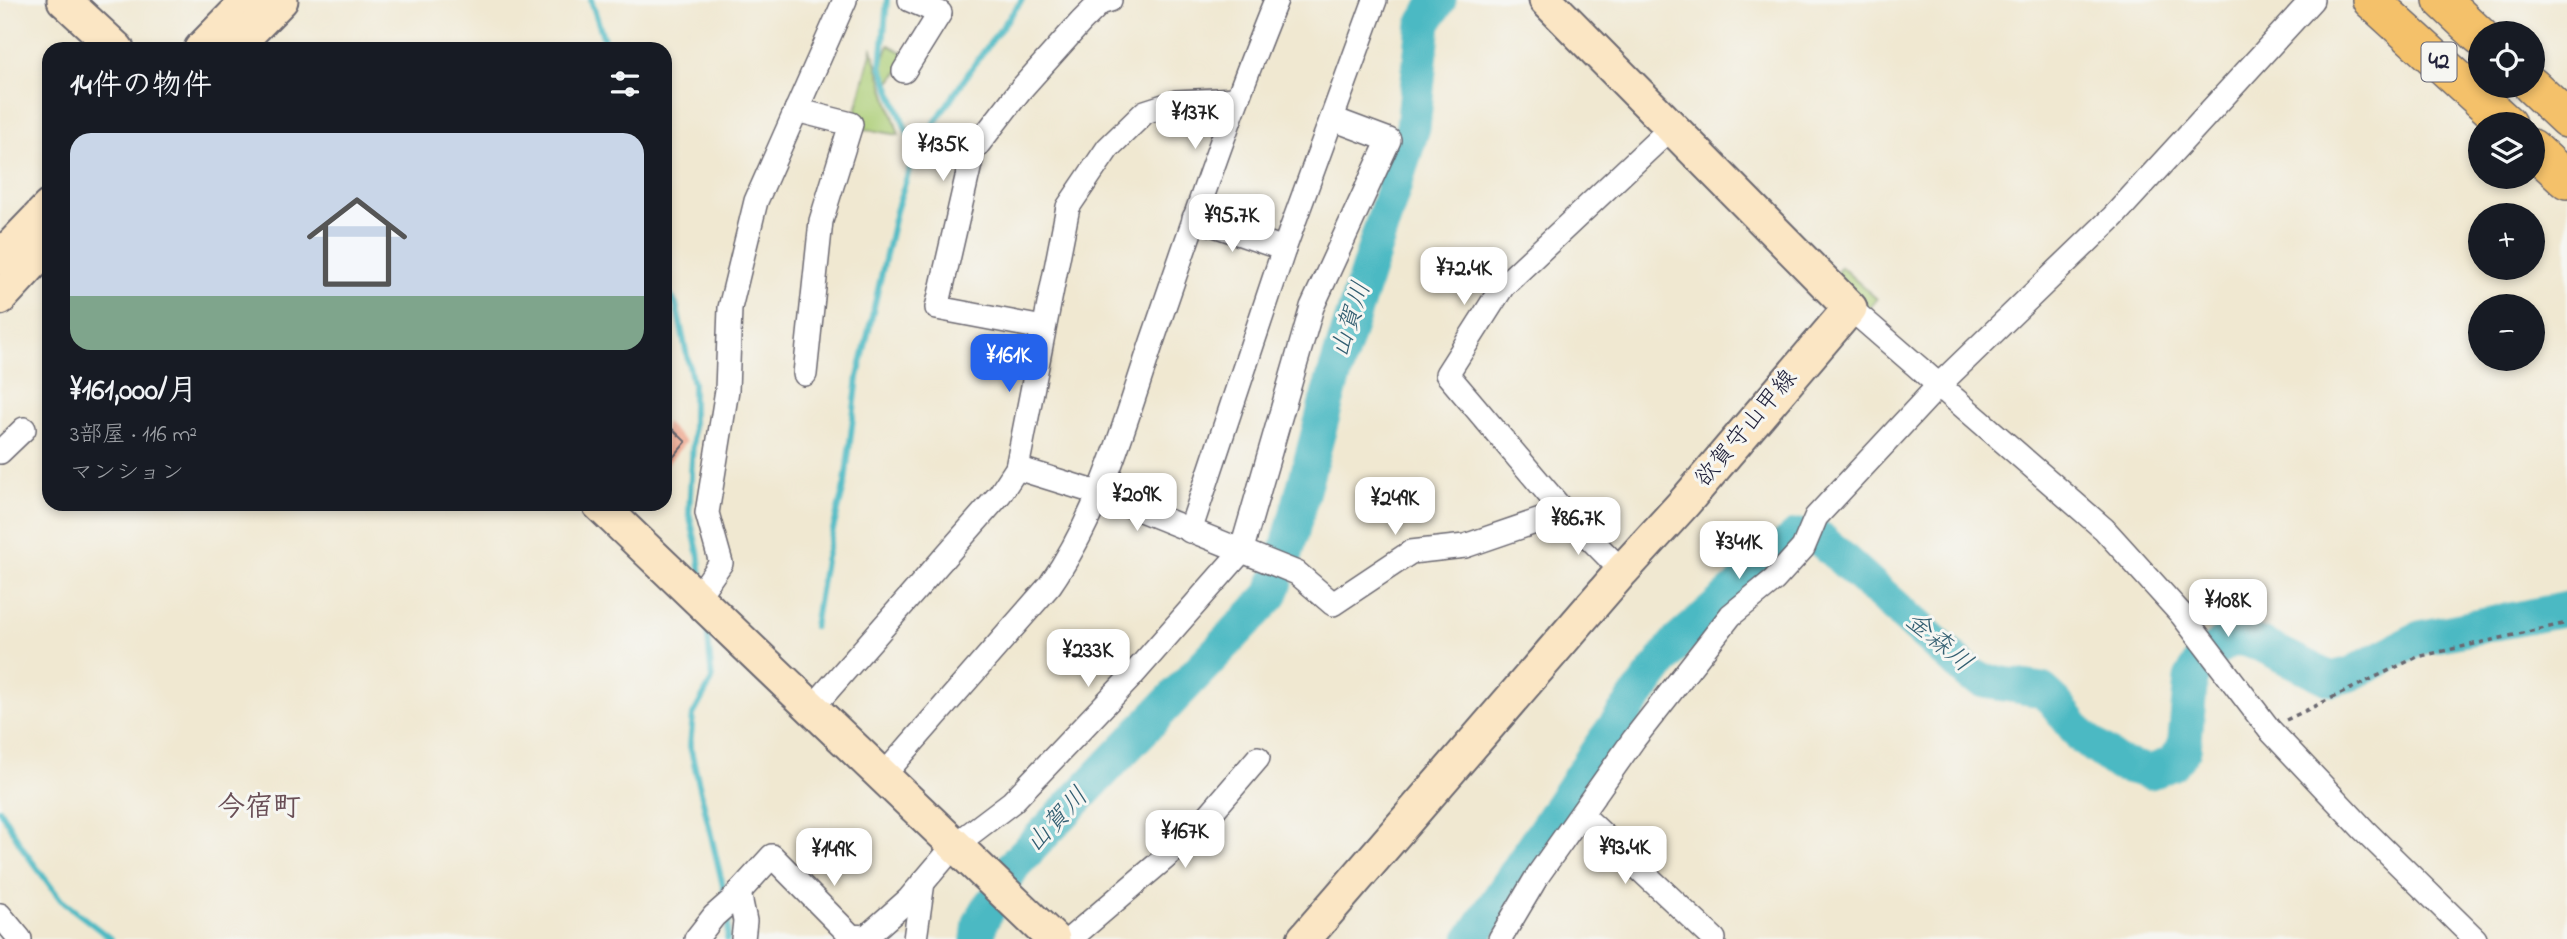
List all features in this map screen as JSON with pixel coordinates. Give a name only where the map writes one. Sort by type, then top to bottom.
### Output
[{"type":"main road","points":[[64,0],[109,42]]},
{"type":"main road","points":[[208,42],[248,0]]},
{"type":"main road","points":[[240,42],[281,0]]},
{"type":"main road","points":[[1546,0],[1850,308]]},
{"type":"main road","name":"42","points":[[2371,0],[2494,112]]},
{"type":"main road","name":"42","points":[[2442,0],[2468,25]]},
{"type":"main road","points":[[2545,98],[2567,119]]},
{"type":"main road","points":[[2545,160],[2567,180]]},
{"type":"main road","points":[[0,258],[42,214]]},
{"type":"main road","points":[[0,298],[42,253]]},
{"type":"main road","name":"欲賀守山甲線","points":[[1304,939],[1622,571],[1685,502],[1850,308]]},
{"type":"main road","points":[[606,511],[813,707],[954,846],[1053,937]]},
{"type":"street","points":[[697,598],[720,563],[707,513],[727,390],[730,308],[757,201],[845,0]]},
{"type":"street","points":[[904,71],[940,13],[910,0]]},
{"type":"street","points":[[1043,328],[937,308],[973,151],[1021,89],[1072,31],[1100,3],[1110,0]]},
{"type":"street","points":[[1190,531],[1284,250],[1375,0]]},
{"type":"street","points":[[1500,939],[1538,875],[1642,729],[1731,615],[1781,572],[1803,548],[1816,517],[1940,384],[2113,217],[2312,0]]},
{"type":"street","points":[[883,776],[1049,585],[1068,558],[1101,494],[1269,1]]},
{"type":"street","points":[[813,707],[1000,494],[1017,468],[1068,207],[1108,148],[1145,112],[1176,102],[1237,99]]},
{"type":"street","points":[[796,110],[851,124],[821,221],[805,374]]},
{"type":"street","points":[[696,939],[772,856],[851,936],[866,937],[909,899],[954,846],[1012,802],[1130,677],[1241,552],[1312,307],[1389,140],[1333,119]]},
{"type":"street","points":[[1622,571],[1564,512],[1447,374],[1503,286],[1672,128]]},
{"type":"street","points":[[1194,218],[1284,250]]},
{"type":"street","points":[[1850,308],[2104,529],[2182,615],[2269,729],[2364,830],[2475,939]]},
{"type":"street","points":[[0,452],[24,429]]},
{"type":"street","points":[[1017,468],[1101,494],[1297,573],[1332,604],[1411,552],[1465,546],[1564,512]]},
{"type":"street","points":[[1053,937],[1192,835],[1258,758]]},
{"type":"street","points":[[1582,815],[1700,934]]},
{"type":"street","points":[[915,939],[923,882]]},
{"type":"street","points":[[728,903],[745,921],[743,939]]},
{"type":"street","points":[[0,915],[20,939]]},
{"type":"path","points":[[2269,729],[2417,657],[2567,622]]},
{"type":"green space","points":[[889,45],[912,57],[888,84],[881,66]]},
{"type":"green space","points":[[872,49],[899,135],[852,127]]},
{"type":"green space","points":[[1841,267],[1877,299],[1865,314],[1830,281]]},
{"type":"building","points":[[672,429],[686,442],[672,459]]},
{"type":"waterway","points":[[591,0],[605,42]]},
{"type":"waterway","points":[[887,0],[881,66],[915,152]]},
{"type":"waterway","points":[[814,627],[825,561],[845,483],[858,377],[896,211],[915,152],[1022,0]]},
{"type":"waterway","name":"山賀川","points":[[1284,561],[1330,389],[1413,127],[1424,23],[1439,0]]},
{"type":"waterway","points":[[672,298],[676,304],[693,384],[689,513],[699,556],[701,579]]},
{"type":"waterway","name":"金森川","points":[[1472,939],[1604,741],[1676,643],[1797,536],[1819,538],[1971,675],[1984,681],[2042,690],[2082,737],[2119,764],[2150,772],[2172,764],[2184,749],[2191,679],[2201,661],[2224,643],[2239,638],[2262,645],[2331,679],[2351,674],[2420,638],[2567,609]]},
{"type":"waterway","name":"山賀川","points":[[1009,873],[1271,595],[1276,582]]},
{"type":"waterway","points":[[707,628],[712,680],[693,715],[690,746],[726,899]]},
{"type":"waterway","points":[[0,810],[25,852],[61,900],[111,939]]},
{"type":"waterway","name":"山賀川","points":[[978,939],[980,923],[991,904]]},
{"type":"waterway","points":[[727,939],[729,913]]},
{"type":"district","name":"今宿町","points":[[259,808]]}]
